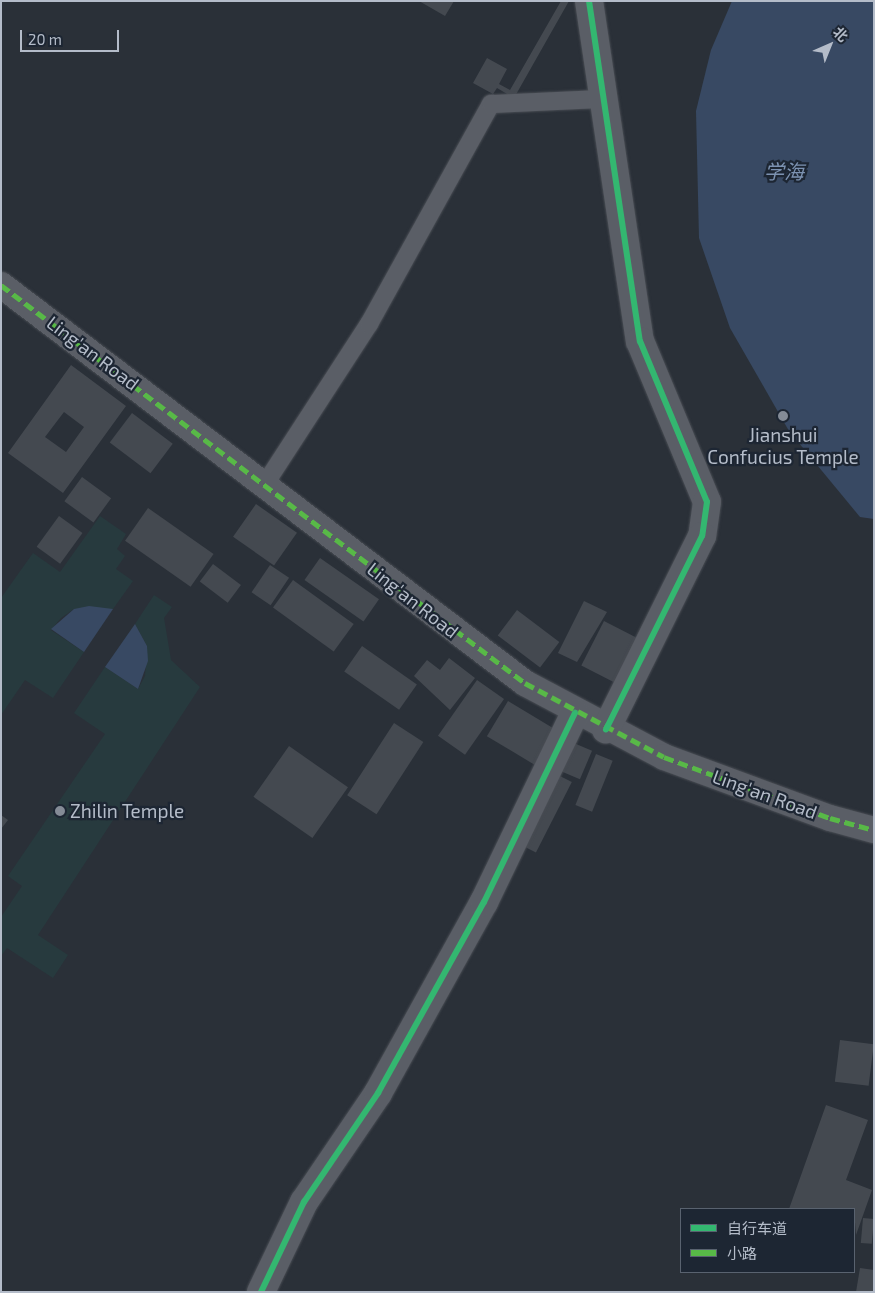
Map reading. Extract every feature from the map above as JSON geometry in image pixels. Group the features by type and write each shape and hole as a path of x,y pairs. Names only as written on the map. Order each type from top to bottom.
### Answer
{"street":[{"path":"589,1 602,98 640,341 707,502 702,536 606,729"},
{"name":"Ling'an Road","path":"1,285 265,484 480,653 574,713 664,757 830,818 874,830"},
{"path":"261,1292 304,1202 378,1093 484,902 574,713"}],"lane":[{"path":"265,484 369,324 492,104 602,98"}],"green space":[{"path":"100,516 126,534 117,549 125,556 116,569 133,581 113,609 74,609 61,618 51,630 84,652 53,698 25,680 1,715 1,598 33,553 60,572"},
{"path":"154,595 172,607 164,618 171,660 200,687 38,935 68,955 53,978 7,948 1,956 1,917 22,886 8,876 105,734 74,713 105,667 138,689 145,676 147,646 135,624"}],"water":[{"name":"学海","path":"732,1 874,1 874,519 860,517 789,431 730,328 699,238 696,111 711,50"},
{"path":"89,606 113,609 84,652 51,629 74,609"},
{"path":"135,624 147,646 148,661 138,689 105,667"}],"building":[{"path":"419,1 454,1 445,16"},
{"path":"561,1 569,1 514,98 497,88 493,94 473,83 487,58 507,69 499,84 510,90"},
{"path":"71,365 126,406 63,493 8,453","holes":["64,412 84,427 66,452 45,437"]},
{"path":"132,413 173,444 150,473 110,443"},
{"path":"82,477 111,498 93,522 64,501"},
{"path":"256,504 297,533 274,565 233,537"},
{"path":"148,508 214,554 191,587 125,541"},
{"path":"59,516 82,533 60,564 37,547"},
{"path":"320,558 379,599 363,621 305,580"},
{"path":"213,564 241,585 228,603 200,582"},
{"path":"270,565 289,578 271,605 252,592"},
{"path":"293,580 354,624 334,652 273,608"},
{"path":"584,601 607,612 577,662 558,653"},
{"path":"517,610 559,642 540,667 498,636"},
{"path":"604,621 640,639 617,684 581,666"},
{"path":"362,646 417,684 399,710 344,671"},
{"path":"449,658 475,678 450,710 414,676 427,660 440,670"},
{"path":"477,680 504,699 465,755 438,736"},
{"path":"508,701 562,733 541,769 487,736"},
{"path":"394,723 423,742 377,814 347,795"},
{"path":"569,741 592,751 580,779 557,770"},
{"path":"289,746 348,787 312,838 253,797"},
{"path":"596,754 613,761 592,812 575,805"},
{"path":"554,773 572,782 536,852 518,843"},
{"path":"1,815 8,820 1,829"},
{"path":"840,1040 874,1044 869,1086 835,1082"},
{"path":"826,1105 868,1120 846,1180 872,1190 856,1235 855,1208 789,1208"},
{"path":"863,1218 874,1219 872,1244 861,1243"},
{"path":"860,1268 874,1270 874,1292 856,1292"}],"marked path":[{"path":"1,285 525,683 664,757 830,818 874,830"}],"cycle path":[{"path":"589,1 640,341 707,502 702,536 606,729"},
{"path":"261,1292 304,1202 378,1093 484,902 575,713"}],"place":[{"name":"Jianshui Confucius Temple","path":"783,416"},
{"name":"Zhilin Temple","path":"60,811"}]}
